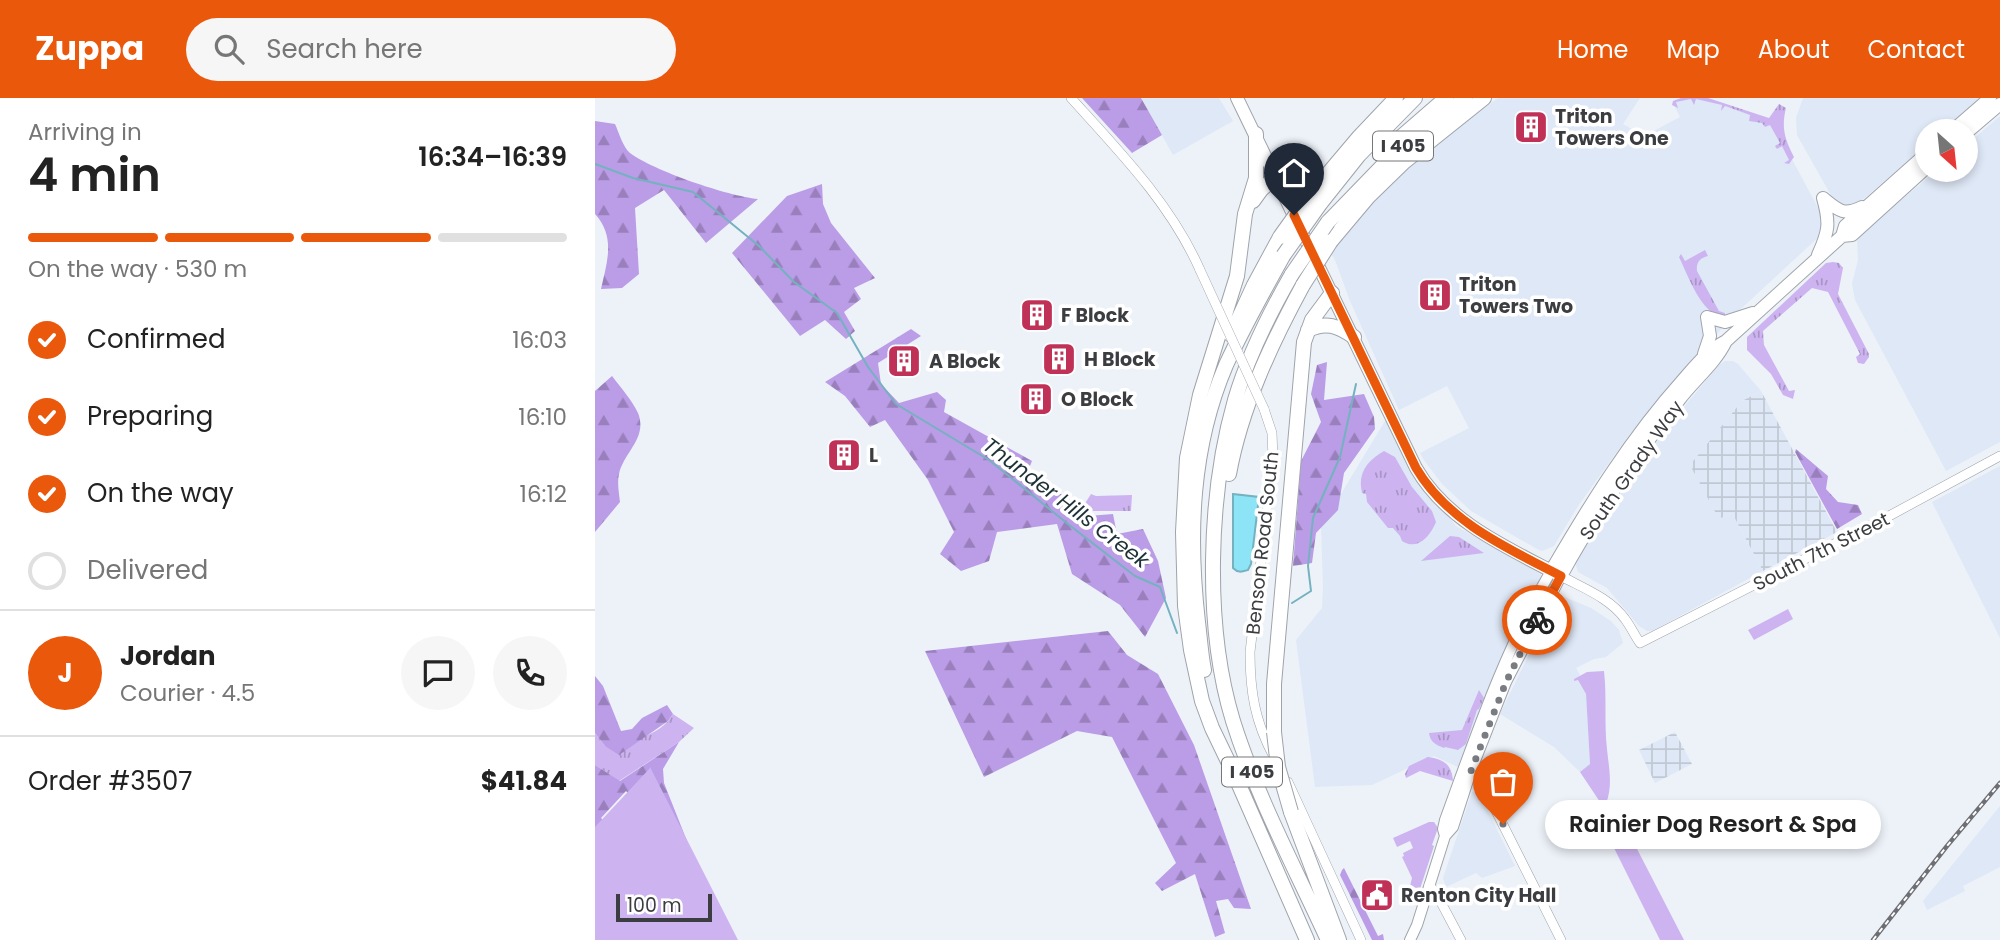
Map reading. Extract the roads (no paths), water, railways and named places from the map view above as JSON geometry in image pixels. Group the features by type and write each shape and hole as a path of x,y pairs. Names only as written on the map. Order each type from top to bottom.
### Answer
{"highway":[{"path":"1319,198 1359,137 1396,98"},
{"name":"I 405","path":"1307,940 1236,778 1218,730 1210,697 1203,666 1196,600 1193,518 1196,476 1216,393 1242,331 1283,256 1319,198 1415,98"},
{"path":"1216,393 1220,367 1237,320 1280,237 1319,198 1433,98"},
{"path":"1297,280 1342,199 1370,167 1446,98"},
{"name":"I 405","path":"1328,222 1390,158 1465,98"},
{"path":"1297,280 1403,162 1484,98"},
{"path":"1236,778 1202,701 1194,664 1185,606 1183,532 1187,458 1193,425 1237,276 1245,214 1256,178 1256,134"},
{"path":"1244,225 1261,190 1276,176"},
{"name":"I 405","path":"1297,280 1269,315 1235,398 1218,492 1212,593 1221,669 1232,718 1269,814 1328,940"},
{"path":"1332,293 1312,320 1304,342 1274,684 1274,732 1278,767 1290,812 1339,940"},
{"path":"1308,330 1329,324 1353,337"}],"main road":[{"path":"1237,98 1416,468 1432,492 1462,520 1556,574"},
{"path":"1966,119 1990,98"},
{"path":"1978,123 2000,104"},
{"name":"South Grady Way","path":"1410,940 1444,836 1453,827 1468,768 1556,574 1596,504 1627,469 1626,463 1654,415 1712,348 1726,341 1842,236 1845,226 1915,164"},
{"name":"South Grady Way","path":"1842,236 1852,235 1915,178"},
{"path":"1817,258 1829,223 1823,198 1846,213 1872,202"},
{"path":"1702,359 1710,340 1707,317 1722,322 1760,310"},
{"name":"South Grady Way","path":"1556,574 1566,545 1642,439 1720,354 1726,341"},
{"path":"1530,559 1539,560 1566,545"},
{"name":"South Grady Way","path":"1416,940 1417,925"}],"street":[{"name":"Benson Road South","path":"1071,98 1164,207 1186,240 1264,409 1272,433 1273,459 1250,652 1254,707 1265,738 1299,804 1361,940"},
{"name":"South 7th Street","path":"1631,629 1640,643 2000,456"},
{"path":"1556,574 1600,597 1624,618 1631,629 1659,634"},
{"path":"1468,768 1485,789 1561,940"},
{"path":"1429,885 1436,892 1461,940"}],"water":[{"path":"1233,494 1259,497 1251,564 1248,570 1241,572 1233,568"}],"waterway":[{"name":"Thunder Hills Creek","path":"595,164 633,178 693,192 759,246 794,282 837,313 868,367 896,404 989,460 1135,576 1160,587 1177,633"},
{"name":"Thunder Hills Creek","path":"1292,603 1311,591 1308,566 1313,518 1340,457 1356,384"}],"railway":[{"path":"1873,940 2000,783"}],"place":[{"name":"Triton Towers One","path":"1531,127"},
{"name":"Triton Towers Two","path":"1435,295"},
{"name":"F Block","path":"1037,315"},
{"name":"H Block","path":"1059,359"},
{"name":"A Block","path":"904,361"},
{"name":"O Block","path":"1036,399"},
{"name":"L","path":"844,455"},
{"name":"Rainier Dog Resort & Spa","path":"1503,824"},
{"name":"Renton City Hall","path":"1377,895"}]}
